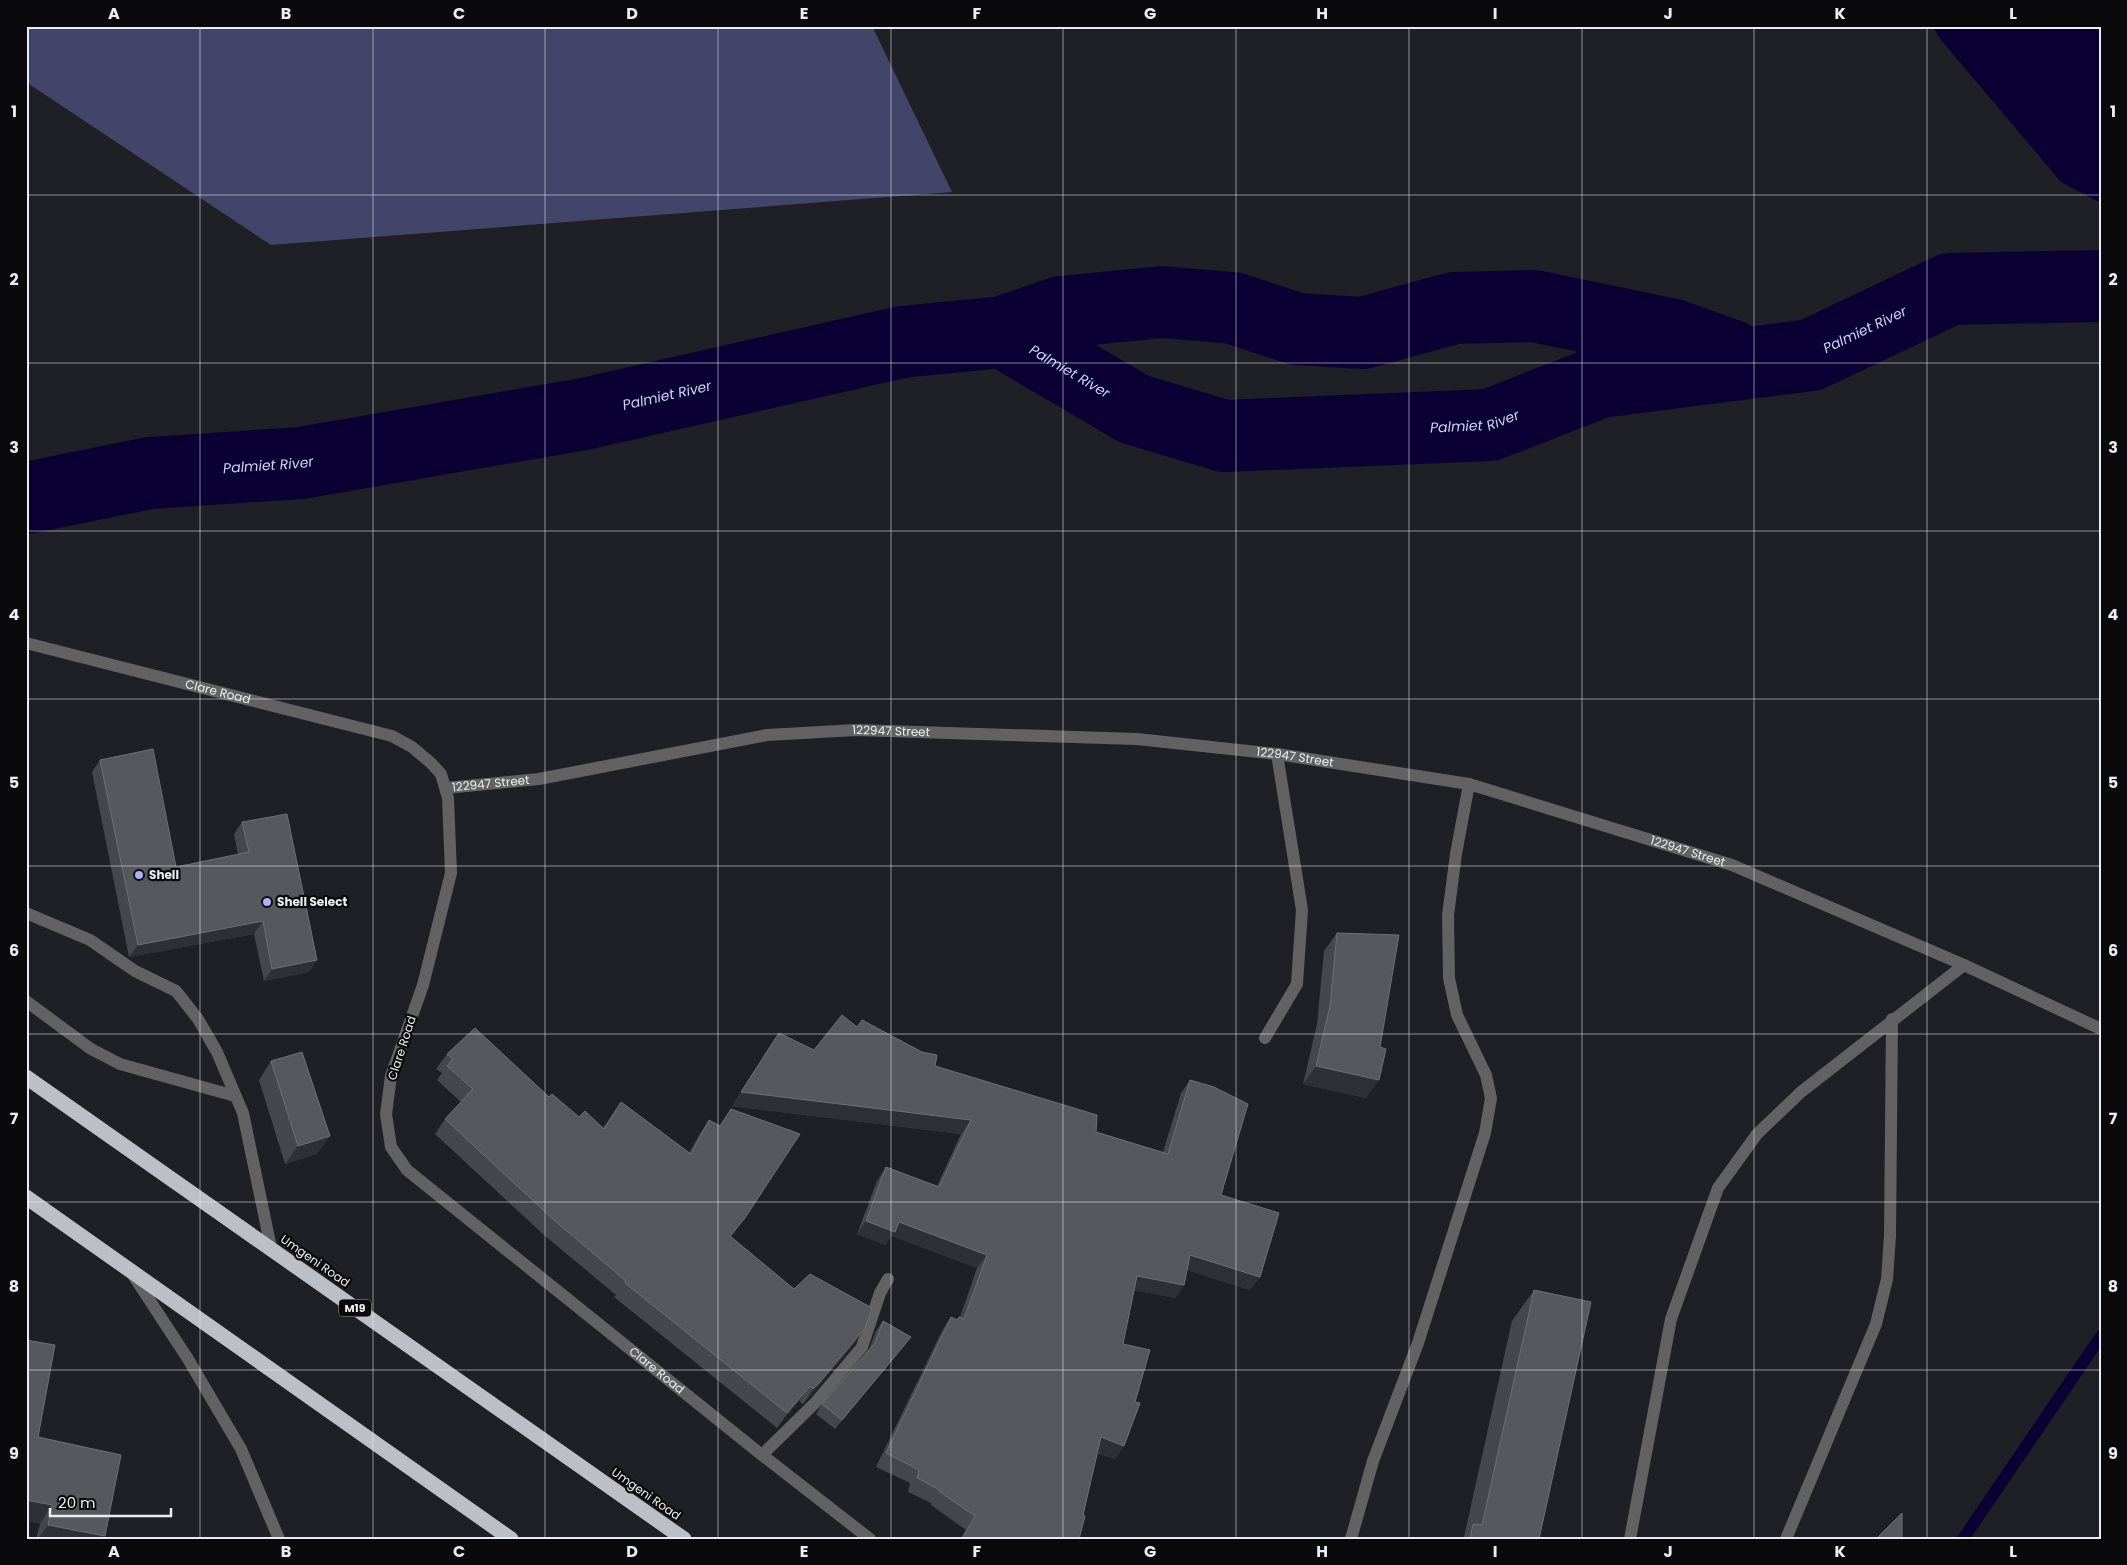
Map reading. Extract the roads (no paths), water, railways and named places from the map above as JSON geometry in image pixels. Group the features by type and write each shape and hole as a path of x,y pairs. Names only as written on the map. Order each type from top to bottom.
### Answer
{"highway":[{"name":"Umgeni Road","path":"26,1076 684,1539"},
{"path":"26,1197 511,1539"}],"street":[{"name":"Clare Road","path":"26,643 392,736 412,747 432,763 441,774 446,788 451,873 423,985 391,1076 386,1114 391,1147 407,1170 762,1455 870,1539"},
{"name":"122947 Street","path":"446,788 539,779 768,735 856,730 1137,739 1277,754 1469,784 1732,865 1964,965 2101,1029"},
{"path":"1265,1038 1297,984 1302,910 1277,754"},
{"path":"1351,1539 1373,1461 1418,1343 1485,1133 1491,1098 1486,1075 1457,1015 1449,978 1448,915 1456,854 1469,784"},
{"path":"26,913 90,940 135,971 176,990 198,1019 217,1052 243,1113 271,1248"},
{"path":"1630,1539 1671,1320 1718,1188 1757,1134 1800,1092 1964,965"},
{"path":"26,1001 91,1050 120,1064 158,1073 235,1096"},
{"path":"1786,1539 1876,1324 1887,1279 1890,1236 1892,1019"},
{"path":"131,1270 188,1359 241,1449 279,1539"},
{"path":"762,1455 815,1402 862,1347 880,1293 888,1279"}],"waterway":[{"name":"Palmiet River","path":"26,498 150,473 301,463 584,414 902,342 1003,332 1134,409 1224,436 1490,425 1600,382 1811,355 1950,289 2101,286"},
{"path":"1003,332 1061,312 1162,302 1233,308 1297,329 1363,333 1454,308 1534,306 1674,335 1732,356"},
{"path":"1963,1539 2101,1336"}],"place":[{"name":"Shell","path":"139,875"},
{"name":"Shell Select","path":"267,902"}]}
